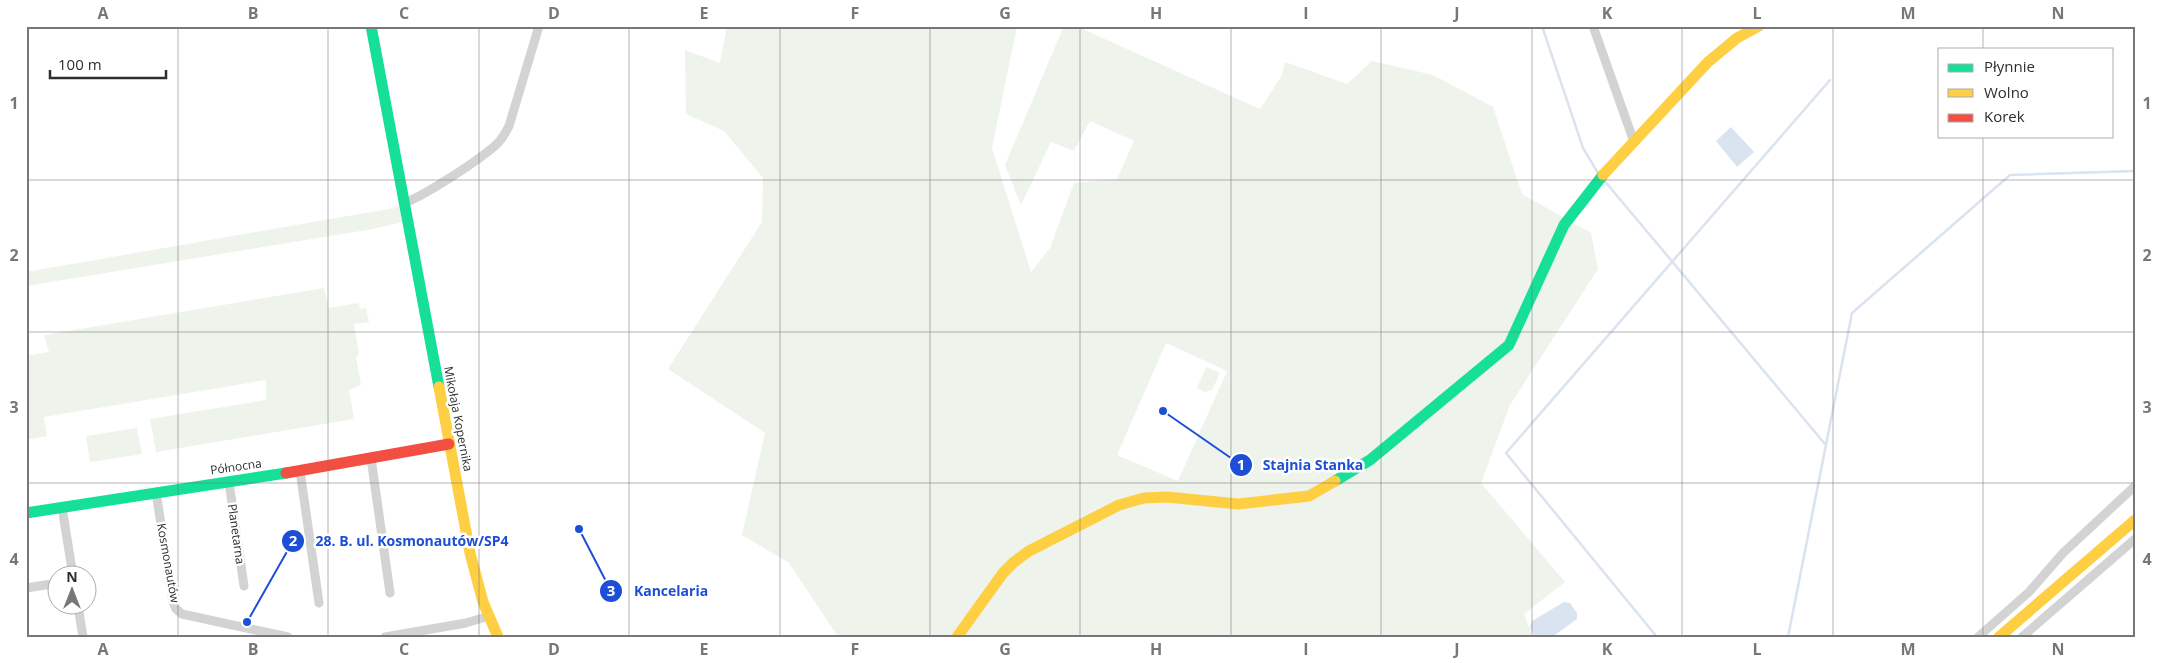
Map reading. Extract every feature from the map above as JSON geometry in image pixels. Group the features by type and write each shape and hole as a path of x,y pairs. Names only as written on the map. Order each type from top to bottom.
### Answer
{"street":[{"name":"Mikołaja Kopernika","path":"371,26 474,572 498,637"},
{"path":"404,203 419,196 487,152 504,136 539,26"},
{"path":"1593,26 1634,142"},
{"path":"957,637 1003,573 1014,562 1029,551 1119,505 1144,498 1167,497 1238,504 1309,496 1370,460 1509,346 1564,225 1597,181 1708,62 1737,38 1759,26"},
{"name":"Północna","path":"26,512 300,471 449,444"},
{"path":"371,458 390,593"},
{"path":"300,471 319,603"},
{"name":"Planetarna","path":"229,482 244,586"},
{"path":"1978,637 2029,592 2063,553 2135,486"},
{"name":"Kosmonautów","path":"156,492 171,592 176,609 182,614 288,637"},
{"path":"62,507 71,566"},
{"path":"1999,637 2135,520"},
{"path":"2022,637 2135,540"},
{"path":"26,588 48,585"},
{"path":"80,616 83,637"},
{"path":"385,637 423,634 489,616"}],"shaded area":[{"path":"727,26 1017,26 992,148 1031,272 1050,248 1074,183 1117,179 1134,141 1090,121 1074,151 1051,142 1021,205 1005,165 1064,26 1076,26 1260,109 1281,77 1285,62 1347,84 1372,61 1433,75 1493,107 1522,194 1591,233 1598,269 1510,405 1481,483 1565,582 1524,614 1533,637 838,637 789,563 742,535 765,433 668,369 762,222 763,178 724,131 686,114 685,50 720,63","holes":["1166,343 1227,371 1178,481 1117,455"]},
{"path":"1731,127 1754,152 1737,167 1716,141"},
{"path":"400,207 402,222 373,229 26,286 26,272"},
{"path":"324,288 329,308 359,303 360,309 366,308 369,322 354,324 359,354 356,357 361,385 349,390 354,419 156,452 150,419 266,400 266,380 44,417 47,436 26,440 26,356 49,352 44,335"},
{"path":"1206,367 1220,373 1212,390 1205,392 1197,388"},
{"path":"137,428 142,454 90,462 86,436"},
{"path":"1564,602 1570,603 1577,613 1577,619 1552,637 1535,637 1530,627 1532,621"}],"waterway":[{"path":"1542,26 1583,148 1598,173"},
{"path":"1657,637 1506,453 1830,80"},
{"path":"1788,637 1852,313 2010,175 2135,171"},
{"path":"1603,179 1825,444"}],"traffic: fast":[{"path":"371,26 439,387"},
{"path":"1335,481 1370,460 1509,345 1564,225 1603,175"},
{"path":"26,513 286,473"}],"traffic: slow":[{"path":"1603,175 1708,62 1737,38 1759,26"},
{"path":"439,387 470,553 483,602 498,637"},
{"path":"957,637 1003,573 1014,562 1029,551 1119,505 1144,498 1167,497 1238,504 1309,496 1335,481"},
{"path":"1999,637 2135,520"}],"traffic: jam":[{"path":"286,473 449,444"}],"place":[{"name":"Stajnia Stanka","path":"1163,411"},
{"name":"Kancelaria","path":"579,529"},
{"name":"28. B. ul. Kosmonautów/SP4","path":"247,622"}]}
